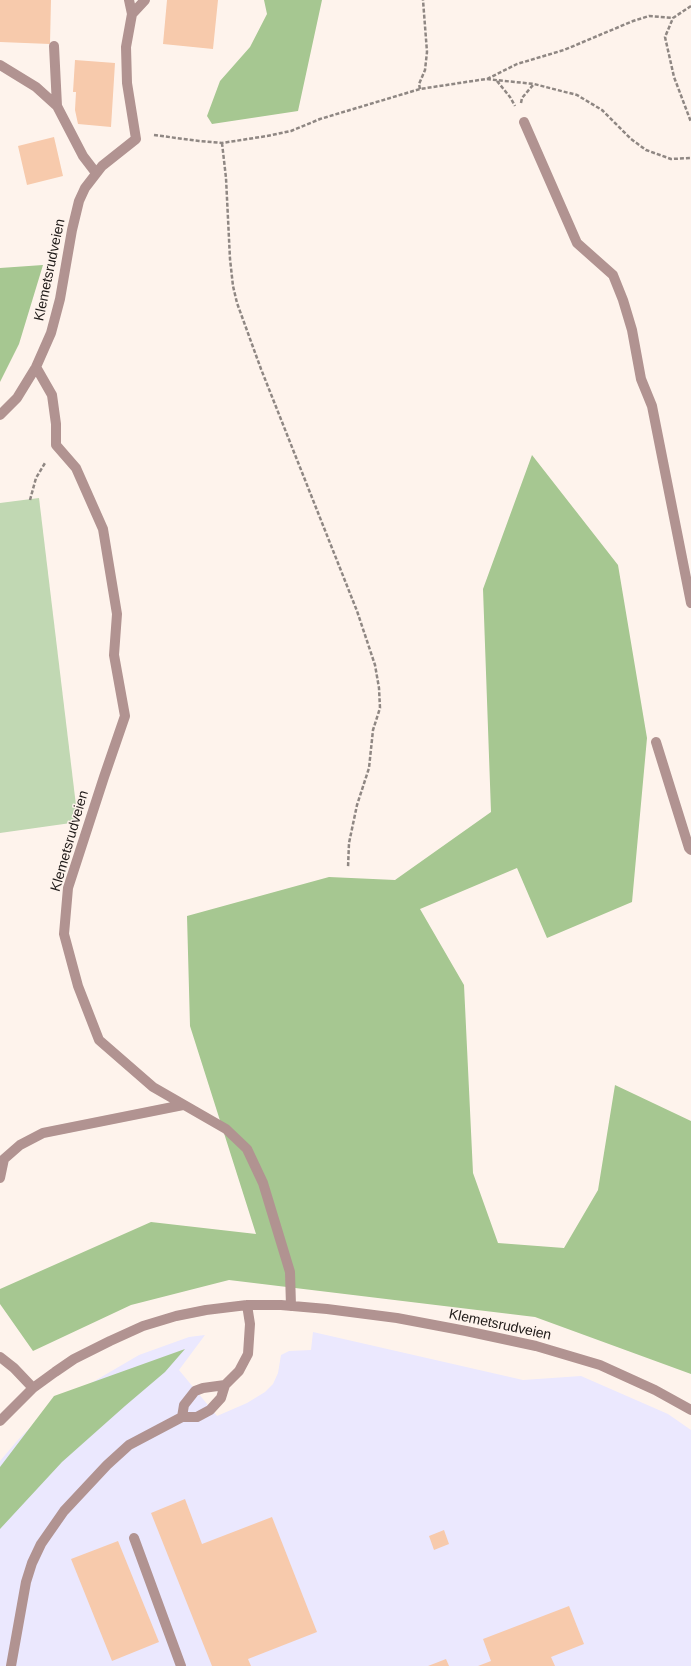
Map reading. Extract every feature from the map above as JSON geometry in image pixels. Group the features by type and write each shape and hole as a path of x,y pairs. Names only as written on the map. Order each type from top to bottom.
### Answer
{"street":[{"path":"129,0 132,14 126,47 127,83 136,139"},
{"path":"132,14 145,0"},
{"path":"54,46 57,106"},
{"path":"0,65 36,87 57,106 83,156 96,173"},
{"path":"524,122 577,243 613,275 623,300 632,330 641,379 652,406 691,603"},
{"name":"Klemetsrudveien","path":"0,415 17,398 36,367 51,333 58,306 79,201 85,188 102,166 136,139"},
{"path":"36,367 52,395 56,424 56,445"},
{"name":"Klemetsrudveien","path":"56,445 76,468 103,529 118,614 114,655 125,716 68,888 64,934 78,986 99,1040 153,1087 226,1129 247,1149 263,1183 290,1272 291,1306"},
{"path":"656,742 689,848 691,850"},
{"path":"0,1178 4,1159 20,1145 43,1134 183,1105"},
{"path":"11,1666 26,1582 32,1562 41,1544 64,1511 107,1465 129,1445 182,1417 197,1417 210,1410 220,1398 225,1385 239,1371 248,1354 250,1324 247,1305"},
{"name":"Klemetsrudveien","path":"0,1420 33,1388 74,1359 93,1349 143,1326 176,1316 206,1310 247,1305 291,1306 397,1318 466,1330 536,1346 600,1365 655,1390 691,1410"},
{"path":"0,1357 14,1368 33,1388"},
{"path":"182,1417 184,1405 195,1391 203,1388 225,1385"},
{"path":"134,1538 181,1666"}],"path":[{"path":"420,89 419,84 425,70 427,52 423,0"},
{"path":"691,6 673,18 665,37 674,77 691,122"},
{"path":"136,139 151,134 199,142 222,143 291,131 320,119 420,89 486,79 517,64 564,50 633,21 649,16 673,18"},
{"path":"486,79 534,84 577,95 596,105 631,139 646,150 671,159 691,158"},
{"path":"496,81 510,96 518,112"},
{"path":"524,122 517,121 518,112 522,98 534,84"},
{"path":"222,143 226,178 230,259 233,286 237,303 261,369 357,611 374,664 379,688 380,708 373,730 369,768 357,805 349,843 348,868"},
{"path":"30,500 36,478 56,445"}],"shaded area":[{"path":"313,1332 523,1380 581,1376 668,1414 691,1430 691,1666 0,1666 0,1461 17,1441 46,1411 139,1355 189,1337 205,1335 179,1370 217,1416 247,1403 265,1392 273,1384 278,1373 281,1355 289,1351 311,1350"}],"green space":[{"path":"264,0 322,0 298,111 212,124 207,116 220,81 250,47 267,14"},
{"path":"43,265 19,344 0,382 0,268"},
{"path":"532,455 618,565 647,738 632,902 547,938 517,868 420,909 464,985 473,1173 498,1243 564,1248 598,1190 615,1085 691,1121 691,1374 535,1317 229,1280 131,1305 33,1351 0,1304 0,1289 151,1222 256,1234 190,1026 187,916 329,877 395,880 491,812 483,589"},
{"path":"39,498 78,822 0,833 0,503"},
{"path":"185,1349 165,1372 62,1462 0,1529 0,1467 54,1396"}],"building":[{"path":"0,0 51,0 50,44 0,42"},
{"path":"167,0 218,0 213,49 163,44"},
{"path":"75,60 115,63 111,127 78,124 75,110 76,92 73,92"},
{"path":"54,137 63,176 27,185 18,146"},
{"path":"185,1499 202,1544 272,1517 317,1632 248,1659 251,1666 212,1666 151,1513"},
{"path":"444,1530 449,1544 434,1550 429,1536"},
{"path":"118,1541 159,1642 112,1661 71,1559"},
{"path":"569,1606 584,1644 551,1657 555,1666 478,1666 491,1661 483,1639"},
{"path":"446,1659 449,1666 428,1666"}]}
